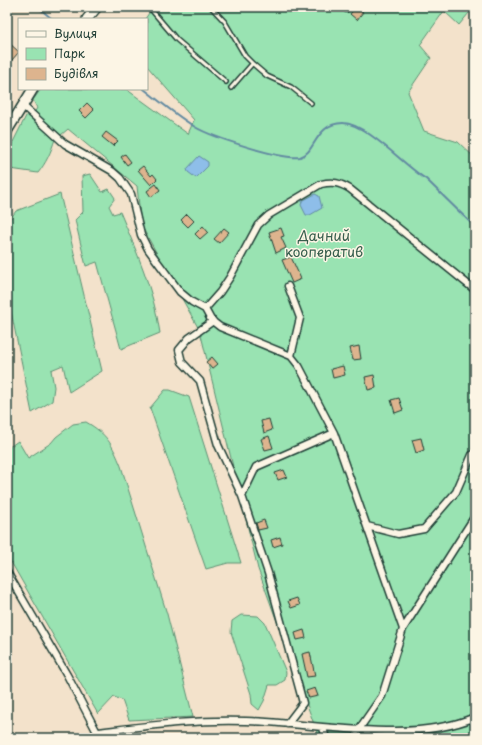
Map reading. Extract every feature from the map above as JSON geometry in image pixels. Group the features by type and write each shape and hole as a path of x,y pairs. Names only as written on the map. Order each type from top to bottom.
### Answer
{"main road":[{"path":"88,18 97,7"},
{"path":"7,131 32,90"}],"street":[{"path":"22,105 65,144 112,171 120,178 131,194 141,235 148,249 180,292 192,302 205,309 213,322 230,332 291,356 299,366 334,433 403,629"},
{"path":"205,309 220,292 258,226 272,213 321,184 330,182 342,184 350,189 475,290"},
{"path":"288,286 300,318 291,356"},
{"path":"213,322 189,338 179,350 182,362 200,381 218,445 242,496 268,573 303,703 287,724"},
{"path":"242,496 256,467 334,433"},
{"path":"367,526 398,534 424,529 456,492 472,455 475,452"},
{"path":"357,732 382,696 403,629 475,516"},
{"path":"7,572 99,735 163,724 245,720 374,734 420,735 460,726 475,717"},
{"path":"323,728 326,738"}],"lane":[{"path":"149,7 177,40 226,82"},
{"path":"211,7 225,22 245,56 252,64 267,76 291,87 311,102"},
{"path":"231,88 252,64"}],"green space":[{"name":"Дачний кооператив","path":"153,7 474,7 459,25 444,11 420,45 431,58 408,92 424,131 458,142 475,158 475,738 319,738 258,569 200,331 141,225 137,186 68,129 61,135 34,113 37,108 33,100 40,90 127,90 188,134 194,120 148,67 148,18 146,18"},
{"path":"27,114 55,139 46,161 38,173 10,169 7,172 7,154"},
{"path":"90,174 102,192 109,189 115,198 109,206 113,214 120,212 132,241 149,286 160,333 121,349 97,262 86,266 75,220 83,212 82,176"},
{"path":"60,194 102,371 69,392 63,365 51,370 54,387 52,401 32,413 7,292 7,223 16,211"},
{"path":"165,390 170,390 189,397 241,563 228,563 206,569 150,408"},
{"path":"86,422 104,435 108,440 121,466 167,614 193,717 129,720 122,700 114,697 98,714 7,555 8,448 18,441 28,458 51,443 56,437 73,424"},
{"path":"241,615 258,616 265,623 286,672 285,680 277,685 269,685 264,701 259,710 252,704 251,694 231,632 232,621"}],"water":[{"path":"199,156 208,162 208,166 196,178 188,172 187,169"},
{"path":"315,194 319,196 322,208 310,215 306,215 301,205 302,201"}],"building":[{"path":"356,7 363,12 357,20 350,14"},
{"path":"7,41 18,51 18,53 11,61 7,58"},
{"path":"87,103 94,110 86,118 79,111"},
{"path":"106,132 118,141 113,146 102,137"},
{"path":"125,154 131,162 127,165 121,157"},
{"path":"143,166 151,176 153,174 157,179 151,185 138,170"},
{"path":"156,184 160,190 151,197 147,191"},
{"path":"187,214 194,221 188,227 181,220"},
{"path":"203,226 208,232 200,239 195,234"},
{"path":"224,228 229,232 219,243 214,239"},
{"path":"281,228 284,236 281,237 286,248 276,253 269,232"},
{"path":"291,257 301,279 292,283 282,260"},
{"path":"359,346 361,359 353,360 350,348"},
{"path":"212,357 218,364 212,369 206,362"},
{"path":"343,366 345,375 333,378 331,369"},
{"path":"374,375 376,388 368,390 365,377"},
{"path":"399,398 403,410 395,413 391,400"},
{"path":"269,419 272,430 264,433 261,421"},
{"path":"269,436 273,448 265,450 261,439"},
{"path":"421,438 424,450 416,453 412,440"},
{"path":"284,470 287,477 278,480 275,473"},
{"path":"264,520 267,528 258,530 256,523"},
{"path":"280,537 282,544 273,547 271,540"},
{"path":"297,598 300,605 291,608 288,601"},
{"path":"304,630 306,638 297,640 295,633"},
{"path":"310,652 315,676 307,677 302,654"},
{"path":"315,688 318,696 309,698 306,691"}],"waterway":[{"path":"38,7 51,18"},
{"path":"145,90 195,127 231,142 278,155 291,157 300,157 305,155 321,133 327,128 334,124 343,123 352,125 363,130 386,146 426,179 475,227"}]}
